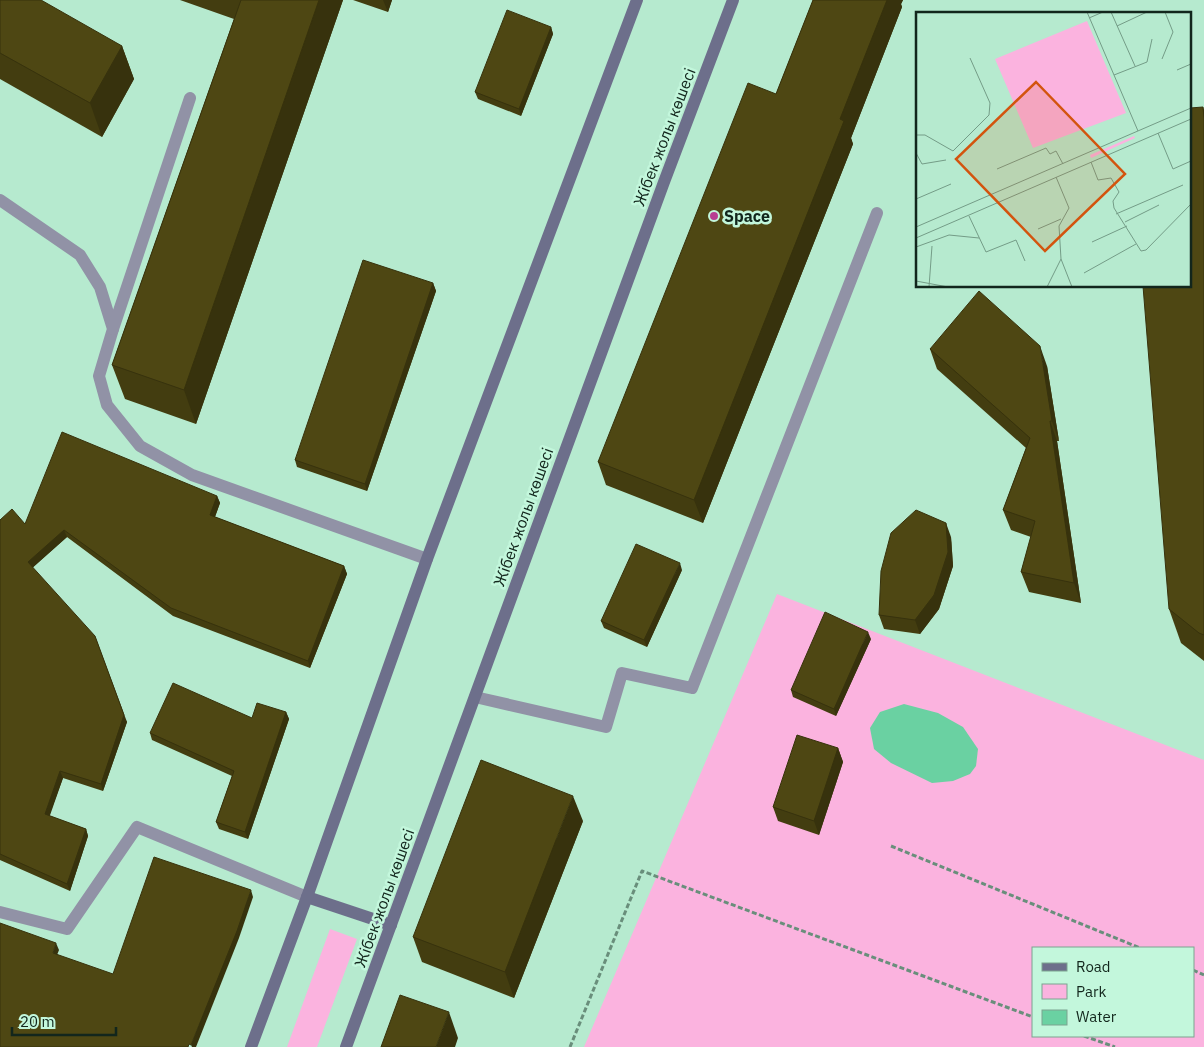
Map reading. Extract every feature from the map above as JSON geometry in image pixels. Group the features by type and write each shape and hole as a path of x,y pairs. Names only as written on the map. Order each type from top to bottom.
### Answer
{"main road":[{"path":"251,1047 307,897 427,559 637,0"},
{"name":"Жібек жолы көшесі","path":"346,1047 664,182 733,0"},
{"path":"307,897 391,925"}],"lane":[{"path":"190,98 99,376 107,405 140,446 192,475 427,559"},
{"path":"0,200 80,255 100,287 114,329"},
{"path":"474,697 606,727 622,673 692,688 877,212"},
{"path":"0,912 67,929 137,827 307,897"}],"path":[{"path":"891,846 1138,947"},
{"path":"570,1047 642,871 1032,1016"},
{"path":"1087,1037 1115,1047"}],"green space":[{"path":"777,594 1204,760 1204,1047 584,1047"},
{"path":"330,929 357,939 317,1047 287,1047"}],"water":[{"path":"904,704 938,713 963,727 978,749 976,766 970,774 953,781 932,783 891,763 874,749 870,728 880,712"}],"building":[{"path":"0,0 41,0 122,46 90,103 0,53"},
{"path":"241,0 319,0 184,390 112,365"},
{"path":"813,0 887,0 840,119 844,121 694,500 598,462 748,83 776,94"},
{"path":"507,10 551,27 519,109 475,92"},
{"path":"1203,107 1204,118 1204,635 1169,609 1143,288 1192,288 1192,108"},
{"path":"363,260 433,283 365,484 295,460"},
{"path":"979,291 1040,346 1074,583 1021,572 1035,521 1003,510 1030,438 930,349"},
{"path":"62,432 217,496 210,515 344,566 308,661 171,608 64,530 28,562 95,636 124,715 101,784 60,771 45,814 86,829 67,884 0,854 0,520 12,509 25,524"},
{"path":"916,510 946,523 948,552 934,595 915,620 879,615 881,571 891,533"},
{"path":"636,544 680,563 644,640 601,621"},
{"path":"825,612 868,632 834,709 791,690"},
{"path":"173,683 252,718 257,703 286,712 245,832 216,822 234,771 150,733"},
{"path":"797,735 838,748 814,821 773,807"},
{"path":"481,760 573,796 505,972 413,937"},
{"path":"154,857 251,890 237,931 191,1045 189,1044 188,1047 0,1047 0,923 56,943 53,953 113,974"},
{"path":"400,995 449,1012 436,1047 381,1047"}],"place":[{"name":"Space","path":"714,216"}]}
